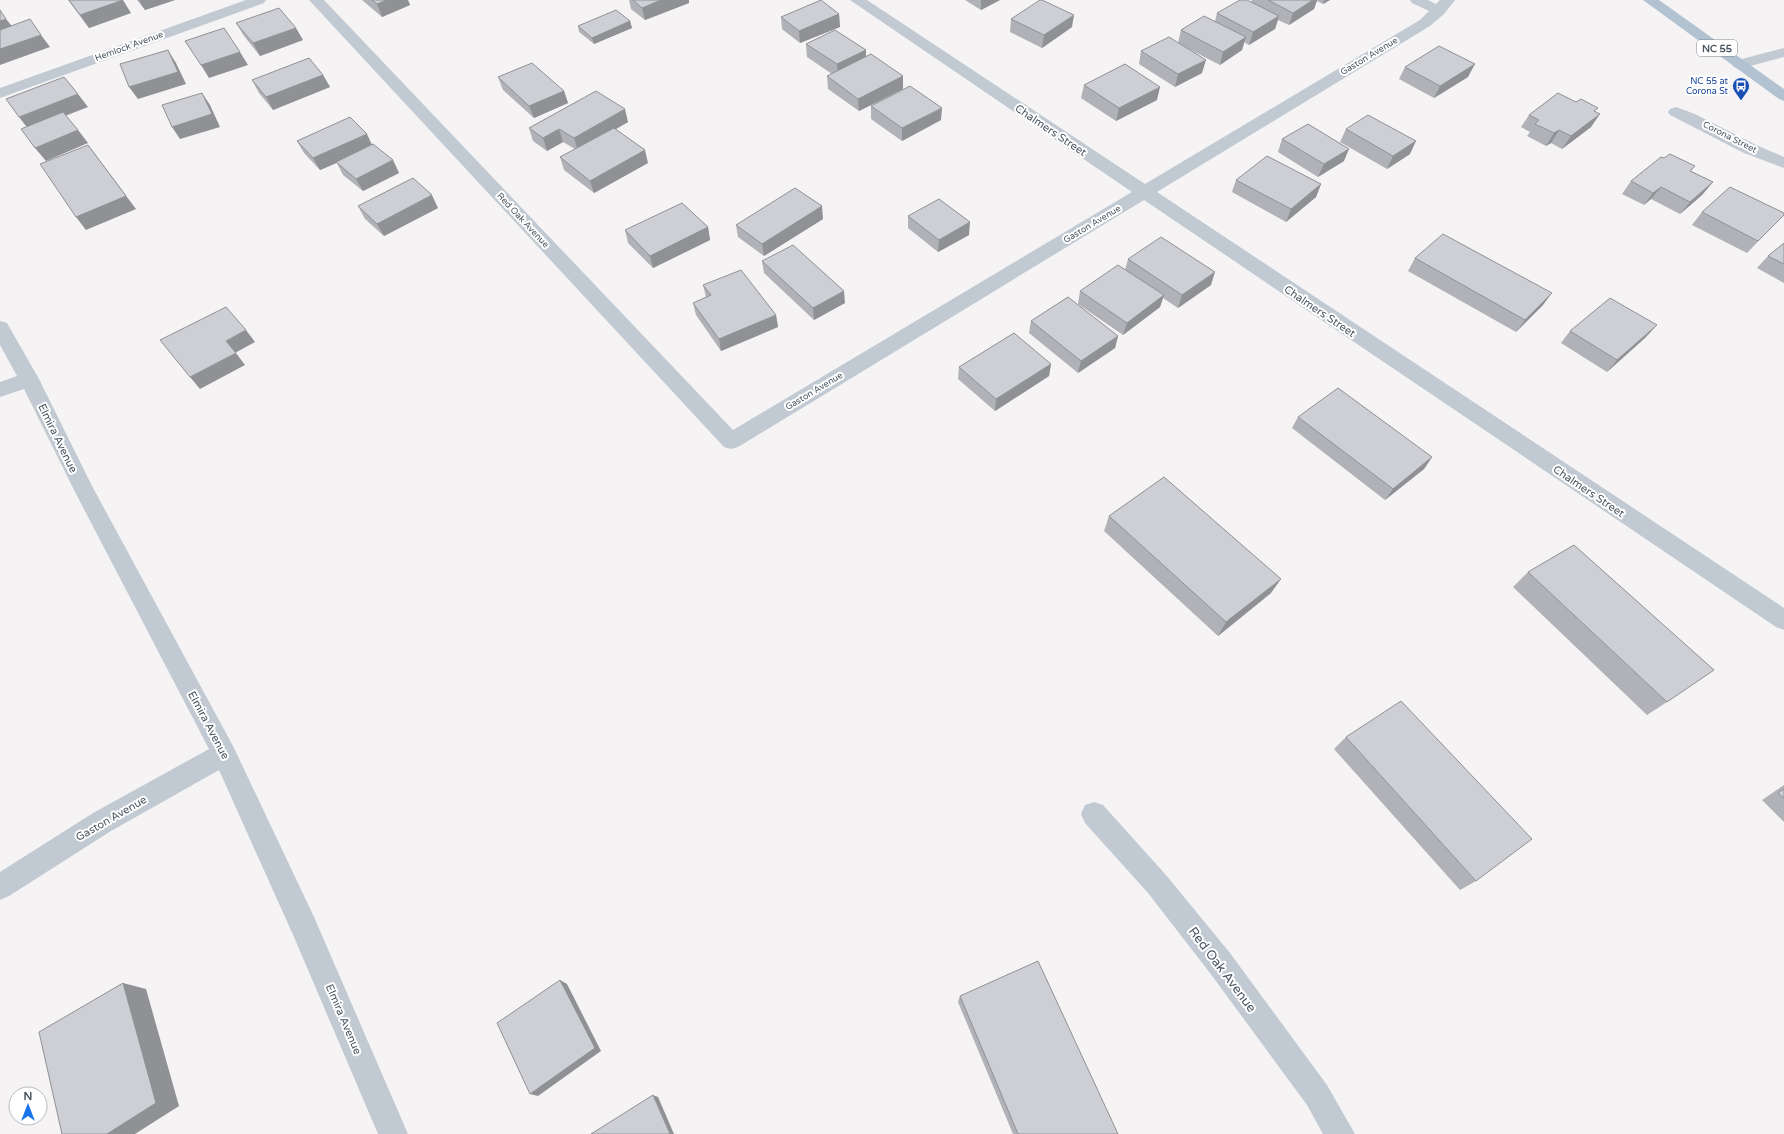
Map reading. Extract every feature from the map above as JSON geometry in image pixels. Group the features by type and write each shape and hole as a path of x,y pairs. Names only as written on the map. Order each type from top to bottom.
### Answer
{"main road":[{"name":"NC 55","path":"1650,0 1784,96"}],"street":[{"name":"Hemlock Avenue","path":"0,93 259,0"},
{"name":"Red Oak Avenue","path":"316,0 731,441"},
{"name":"Chalmers Street","path":"857,0 1784,620"},
{"path":"1417,0 1443,5"},
{"name":"Gaston Avenue","path":"731,441 1425,23 1443,5"},
{"path":"1739,64 1784,52"},
{"name":"Corona Street","path":"1676,112 1784,163"},
{"name":"Elmira Avenue","path":"0,328 29,379 87,496 224,754 304,927 393,1134"},
{"path":"0,390 29,379"},
{"name":"Gaston Avenue","path":"0,887 102,822 224,754"},
{"name":"Red Oak Avenue","path":"1094,814 1157,884 1220,963 1317,1095 1340,1134"}],"building":[{"path":"69,0 123,0 80,15"},
{"path":"372,0 387,0 377,4"},
{"path":"633,0 661,0 642,8"},
{"path":"821,0 839,14 799,31 781,17"},
{"path":"1040,0 1074,15 1044,35 1011,19"},
{"path":"1240,0 1247,0 1279,16 1253,32 1217,13"},
{"path":"1268,0 1313,0 1293,13"},
{"path":"279,8 296,28 253,43 236,23"},
{"path":"0,10 6,19 0,21"},
{"path":"616,10 630,21 592,38 578,26"},
{"path":"1204,16 1246,37 1223,52 1181,30"},
{"path":"30,19 41,35 0,49 0,30"},
{"path":"224,28 240,52 201,65 185,41"},
{"path":"835,30 866,50 837,64 806,44"},
{"path":"1169,37 1206,60 1178,74 1141,51"},
{"path":"1439,46 1475,64 1440,86 1405,67"},
{"path":"168,50 178,72 129,87 120,64"},
{"path":"871,54 903,76 858,99 827,76"},
{"path":"309,58 323,75 266,97 252,80"},
{"path":"532,63 564,91 529,106 498,77"},
{"path":"1125,64 1160,87 1119,108 1084,85"},
{"path":"64,77 78,94 19,117 6,99"},
{"path":"910,86 942,108 902,128 871,106"},
{"path":"596,91 625,109 574,138 559,129 543,138 529,128"},
{"path":"202,93 212,114 172,127 162,105"},
{"path":"1558,93 1576,102 1581,99 1598,108 1594,111 1600,114 1571,136 1559,130 1554,133 1535,124 1539,120 1529,115"},
{"path":"63,112 78,130 35,148 21,129"},
{"path":"1368,115 1416,141 1393,156 1346,129"},
{"path":"350,117 367,134 313,158 297,141"},
{"path":"1308,124 1349,149 1324,164 1282,139"},
{"path":"614,128 645,150 590,181 560,157"},
{"path":"373,144 393,160 356,179 336,162"},
{"path":"88,145 126,196 76,217 40,164"},
{"path":"1670,154 1695,166 1690,171 1713,182 1690,202 1661,187 1653,193 1631,181 1661,157 1664,158"},
{"path":"1267,156 1321,184 1291,209 1236,180"},
{"path":"413,178 432,195 377,224 358,206"},
{"path":"1730,187 1784,213 1784,215 1758,241 1702,212"},
{"path":"795,188 822,206 762,244 736,225"},
{"path":"939,199 970,222 939,240 908,216"},
{"path":"682,203 708,227 650,256 625,230"},
{"path":"1443,234 1552,293 1525,320 1415,258"},
{"path":"1161,237 1215,272 1182,295 1128,259"},
{"path":"1784,243 1784,264 1768,256"},
{"path":"793,245 844,291 813,308 762,261"},
{"path":"1118,265 1164,295 1127,323 1080,291"},
{"path":"741,270 776,315 719,339 693,303 711,295 703,285"},
{"path":"1068,297 1118,336 1081,361 1031,321"},
{"path":"1610,298 1657,325 1617,360 1570,331"},
{"path":"226,307 246,330 226,341 236,353 190,377 160,340"},
{"path":"1014,333 1051,364 996,399 959,367"},
{"path":"1338,388 1432,457 1393,489 1298,417"},
{"path":"1164,477 1281,579 1226,622 1109,516"},
{"path":"1574,545 1714,670 1667,702 1528,572"},
{"path":"1401,701 1532,839 1476,881 1346,737"},
{"path":"1784,789 1784,798 1778,793"},
{"path":"1038,961 1118,1134 1018,1134 960,996"},
{"path":"560,980 595,1048 530,1094 497,1023"},
{"path":"123,983 156,1103 107,1134 62,1134 39,1032"},
{"path":"653,1095 670,1134 591,1134"}],"place":[{"name":"NC 55 at Corona St","path":"1741,101"}]}
